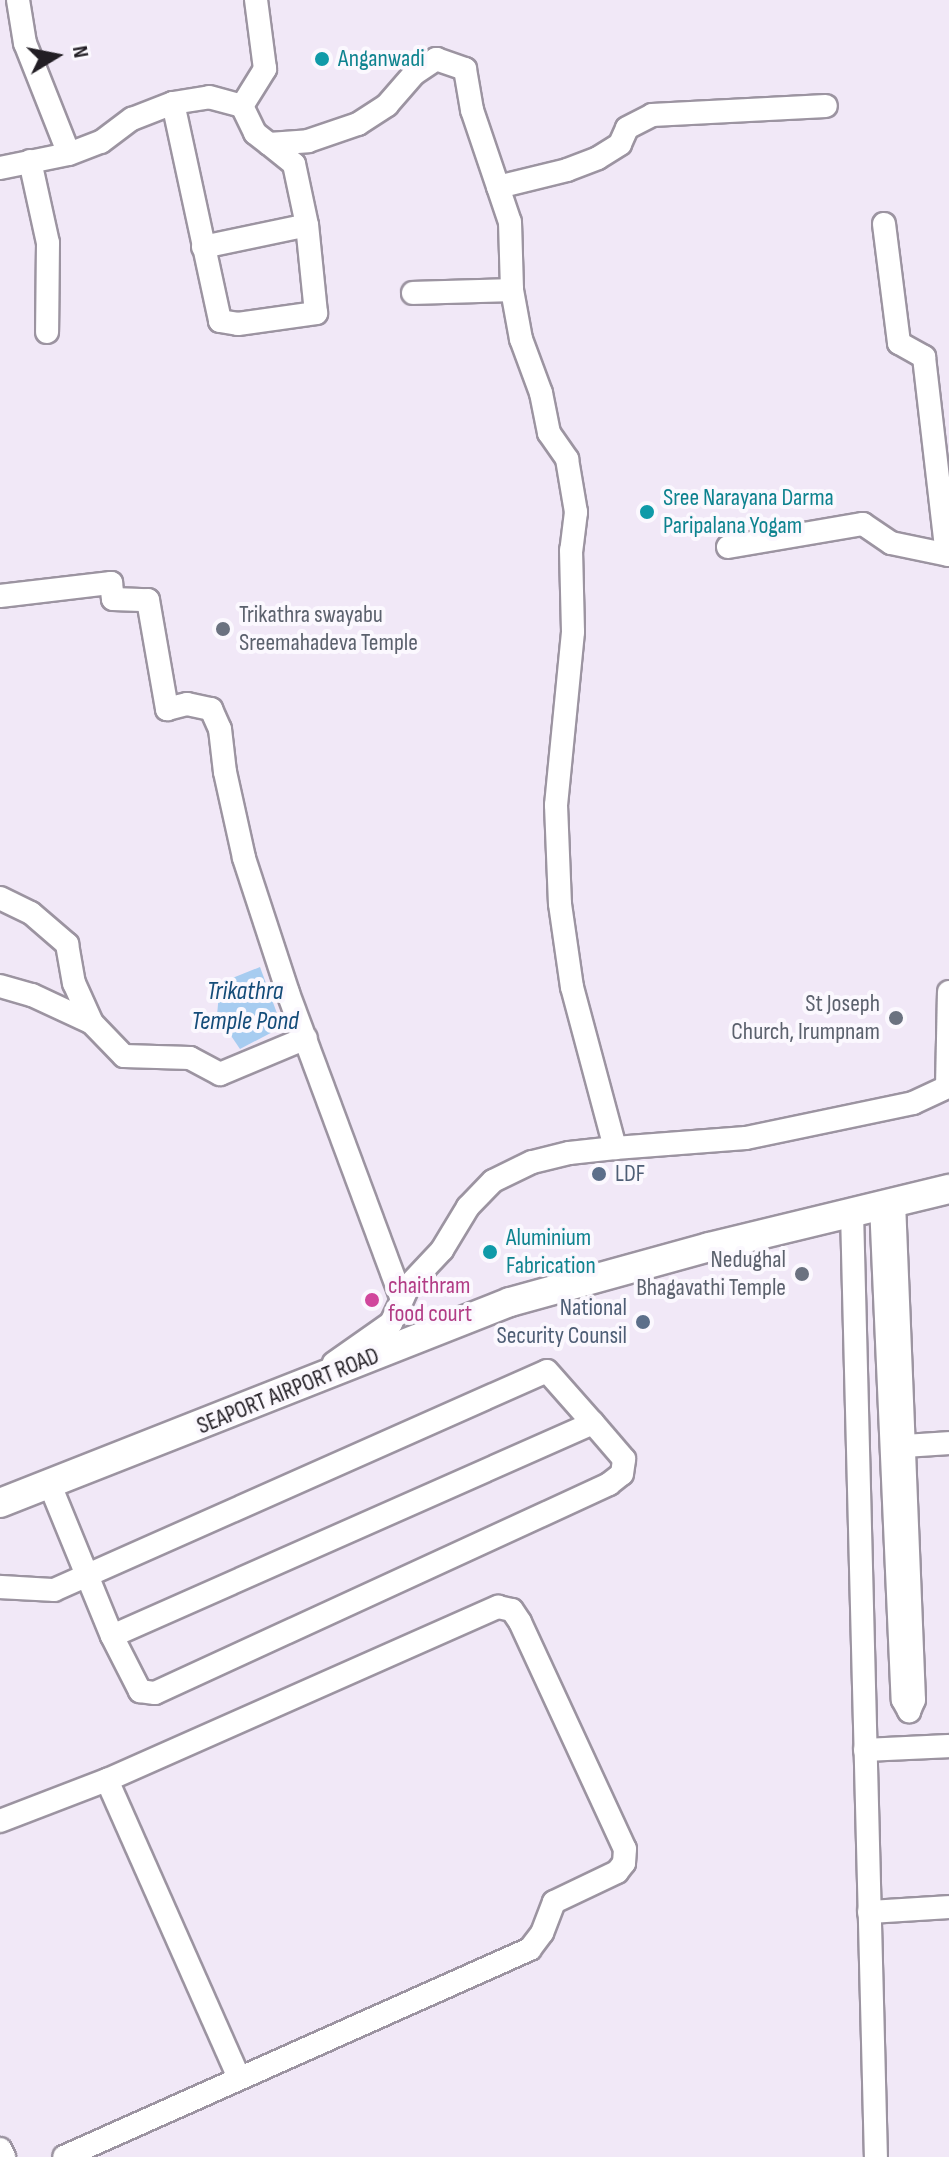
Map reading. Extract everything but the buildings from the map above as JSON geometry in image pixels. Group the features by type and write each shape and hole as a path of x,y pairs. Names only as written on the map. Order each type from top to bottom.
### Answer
{"main road":[{"name":"SEAPORT AIRPORT ROAD","path":"0,1503 510,1302 666,1258 949,1189"}],"street":[{"path":"18,0 25,43 69,154"},
{"path":"242,106 265,69 256,0"},
{"path":"269,144 308,141 358,124 387,105 414,74 436,59 465,69 472,110 510,222 512,290 521,339 541,393 549,433 567,459 576,512 571,550 573,632 556,805 560,904 572,987 615,1148"},
{"path":"0,168 69,154 101,142 132,119 173,103 209,97 242,106 255,133 294,164 307,225 316,313 238,324 220,321 173,103"},
{"path":"498,187 567,170 598,158 620,144 627,128 652,115 826,106"},
{"path":"30,161 48,243 47,332"},
{"path":"728,547 863,524 891,543 948,555 924,357 899,343 884,224"},
{"path":"203,247 307,225"},
{"path":"413,293 512,290"},
{"path":"0,596 111,583 113,599 148,600 167,709 187,704 211,709 220,729 225,772 244,858 402,1299"},
{"path":"0,898 31,913 67,944 74,983 92,1023 124,1056 190,1058 220,1074 306,1038"},
{"path":"48,1002 74,983"},
{"path":"0,986 48,1002 92,1023"},
{"path":"303,1385 391,1323 409,1285 442,1250 468,1207 493,1181 532,1162 569,1153 746,1138 913,1103 948,1088 949,992"},
{"path":"887,1203 897,1423 903,1700 909,1711 912,1747"},
{"path":"852,1212 876,2157"},
{"path":"0,1587 54,1590 88,1575 547,1371 624,1459 622,1474 609,1484 155,1693 140,1691 112,1636 88,1575 50,1485"},
{"path":"112,1636 593,1423"},
{"path":"897,1423 904,1446 914,1700 909,1711"},
{"path":"904,1446 949,1443"},
{"path":"0,1821 107,1780 498,1607 512,1610 520,1622 625,1849 624,1863 617,1872 554,1902 542,1933 530,1949 64,2157"},
{"path":"865,1750 949,1746"},
{"path":"107,1780 239,2078"},
{"path":"869,1912 949,1907"},
{"path":"0,2149 4,2157"}],"water":[{"name":"Trikathra Temple Pond","path":"260,967 282,1027 240,1049 217,1015 220,983"}],"place":[{"name":"Anganwadi","path":"322,59"},
{"name":"Sree Narayana Darma Paripalana Yogam","path":"647,512"},
{"name":"Trikathra swayabu Sreemahadeva Temple","path":"223,629"},
{"name":"St Joseph Church, Irumpnam","path":"896,1018"},
{"name":"LDF","path":"599,1174"},
{"name":"Aluminium Fabrication","path":"490,1252"},
{"name":"Nedughal Bhagavathi Temple","path":"802,1274"},
{"name":"chaithram food court","path":"372,1300"},
{"name":"National Security Counsil","path":"643,1322"}]}
